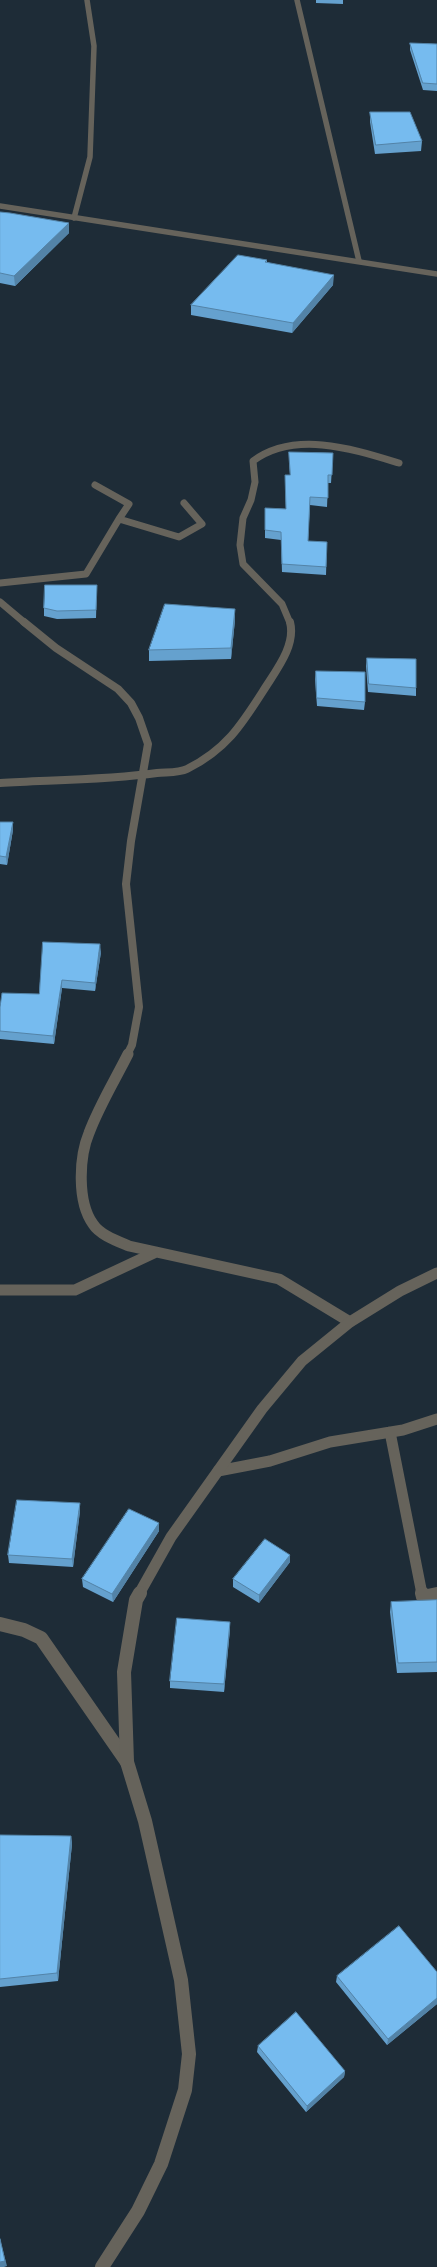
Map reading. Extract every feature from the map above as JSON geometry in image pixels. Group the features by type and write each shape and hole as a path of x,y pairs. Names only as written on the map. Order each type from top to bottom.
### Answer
{"street":[{"path":"74,218 90,157 94,46 88,0"},
{"path":"297,0 359,261"},
{"path":"0,206 437,274"},
{"path":"0,783 144,775 185,770 211,755 240,728 280,664 288,647 292,630 289,617 282,604 243,564 240,545 243,518 252,500 255,482 254,461 265,451 279,447 306,445 348,448 399,462"},
{"path":"0,583 86,574 129,504 95,485"},
{"path":"119,519 179,537 202,524 184,503"},
{"path":"0,602 56,648 118,689 131,703 139,718 148,744 144,775 131,841 126,884 139,1007 132,1045 88,1134 81,1173 83,1202 93,1225 109,1237 129,1246 279,1279 350,1322"},
{"path":"0,1290 75,1290 156,1252"},
{"path":"102,2267 138,2211 161,2164 185,2090 189,2054 181,1980 145,1821 127,1762 124,1672 136,1600 171,1536 262,1409 302,1361 350,1322 400,1291 437,1273"},
{"path":"218,1471 270,1462 330,1442 390,1432 437,1419"},
{"path":"390,1432 423,1597 437,1594"},
{"path":"0,1624 24,1630 41,1638 127,1762"}],"building":[{"path":"410,43 437,44 437,84 423,83"},
{"path":"370,112 410,112 422,141 376,145"},
{"path":"0,212 69,223 14,276 0,273"},
{"path":"238,255 267,260 265,262 334,275 293,323 191,305"},
{"path":"289,452 333,453 332,475 328,475 328,498 310,497 308,541 327,542 326,567 282,564 281,532 265,530 265,508 286,509 285,475 290,475"},
{"path":"45,585 97,585 96,610 57,611 44,608"},
{"path":"165,604 235,609 231,648 149,650"},
{"path":"367,658 416,659 416,688 369,684"},
{"path":"316,671 365,672 365,702 317,698"},
{"path":"0,822 13,822 6,857 0,856"},
{"path":"43,942 100,944 95,983 62,980 53,1036 0,1031 0,1007 2,993 39,994"},
{"path":"17,1500 80,1503 72,1559 8,1555"},
{"path":"129,1509 159,1523 112,1594 82,1579"},
{"path":"265,1539 290,1555 259,1595 233,1579"},
{"path":"437,1600 437,1662 398,1663 391,1602"},
{"path":"177,1618 230,1622 224,1684 170,1681"},
{"path":"0,1835 71,1836 57,1973 0,1979"},
{"path":"399,1926 437,1972 437,1998 388,2039 337,1976"},
{"path":"296,2012 345,2071 307,2106 258,2046"},
{"path":"0,2239 5,2261 0,2262"}]}
